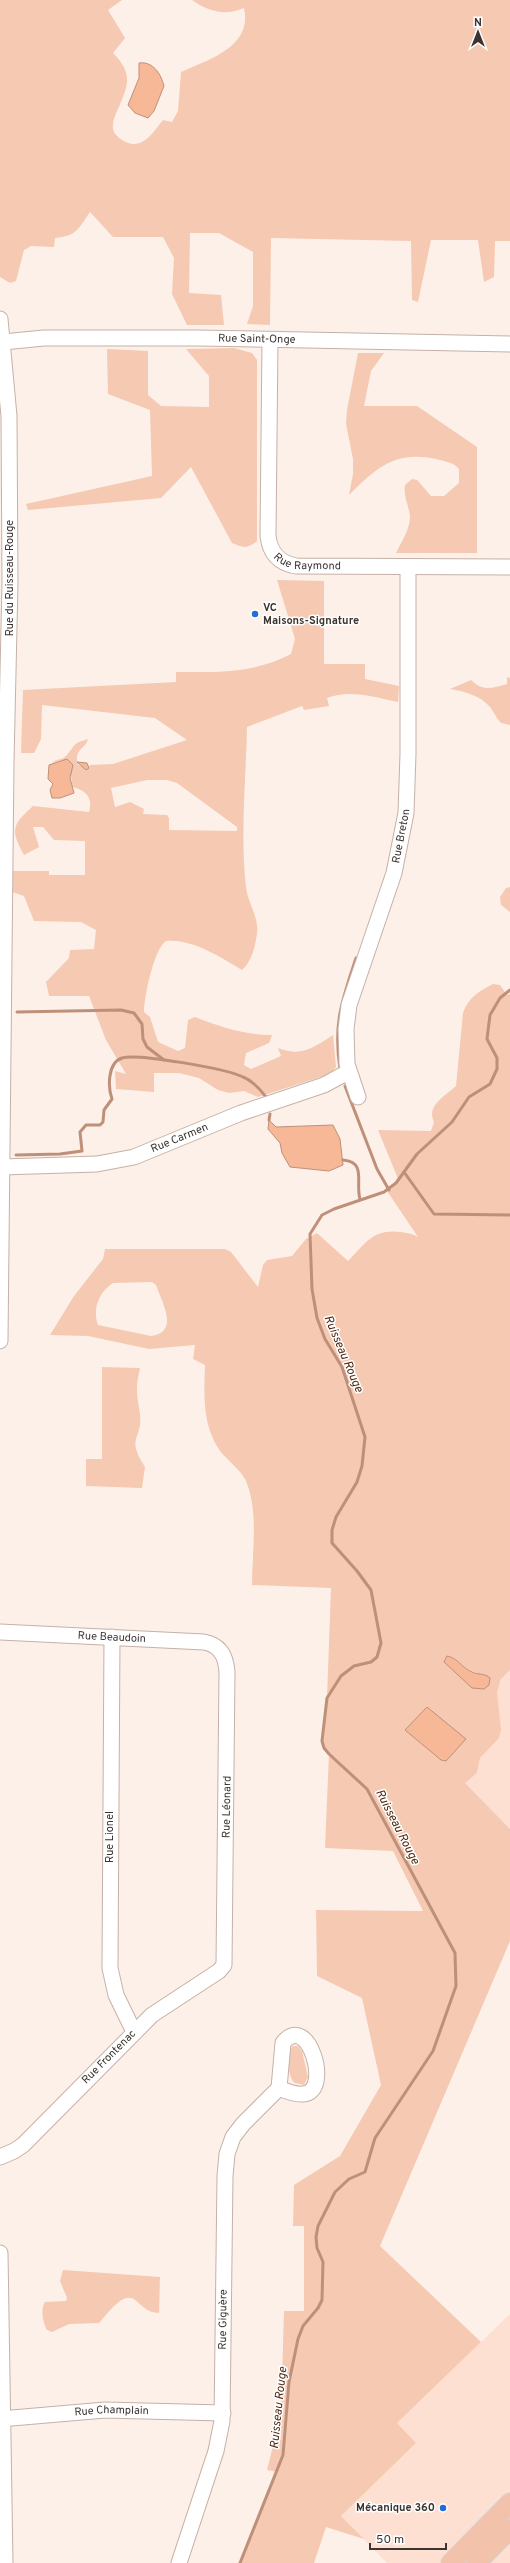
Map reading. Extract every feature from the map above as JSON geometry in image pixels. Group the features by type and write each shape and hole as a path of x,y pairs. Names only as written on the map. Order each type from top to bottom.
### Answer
{"main road":[{"path":"451,2563 510,2503"},
{"path":"476,2563 510,2529"}],"street":[{"name":"Rue du Ruisseau-Rouge","path":"0,319 4,342 3,379 9,416 5,519 0,1341"},
{"name":"Rue Saint-Onge","path":"4,342 57,337 510,344"},
{"name":"Rue Raymond","path":"270,340 268,536 272,550 282,561 296,566 510,568"},
{"name":"Rue Breton","path":"358,1096 348,1072 346,1029 349,1005 392,880 406,813 408,754 408,567"},
{"name":"Rue Carmen","path":"2,1167 97,1164 134,1157 241,1113 324,1085 348,1072"},
{"name":"Rue Beaudoin","path":"0,1632 204,1642 221,1650"},
{"name":"Rue Lionel","path":"112,1637 110,1968 116,1995 134,2032"},
{"name":"Rue Léonard","path":"221,1650 226,1659 228,1672 224,1965"},
{"name":"Rue Frontenac","path":"0,2157 19,2148 134,2032 162,2007 219,1971 224,1965"},
{"name":"Rue Giguère","path":"179,2563 216,2451 223,2413 225,2176 227,2154 240,2128 279,2088"},
{"path":"0,2253 2,2419 6,2563"},
{"name":"Rue Champlain","path":"2,2419 100,2410 223,2413"}],"shaded area":[{"path":"0,0 122,0 108,10 125,38 113,53 124,67 127,80 124,94 114,119 113,129 115,134 122,140 135,144 146,140 163,120 172,122 178,111 181,72 215,57 226,50 242,33 245,21 244,8 230,12 217,12 192,0 510,0 510,241 495,241 494,277 484,282 478,240 431,240 418,302 412,300 411,241 271,238 270,325 247,324 253,306 253,252 219,233 190,233 189,293 221,295 224,325 187,325 172,294 174,258 163,237 113,237 90,212 76,231 62,237 55,238 54,247 31,246 24,250 16,281 10,283 0,277"},
{"path":"139,63 148,64 156,69 164,86 154,111 148,118 135,113 128,105 139,78"},
{"path":"234,348 252,353 257,360 257,541 254,544 245,547 232,543 191,467 161,498 28,510 26,504 152,476 150,410 108,394 107,349 148,351 148,395 161,406 209,407 209,376 186,349"},
{"path":"358,353 384,353 371,371 364,406 417,406 477,447 477,553 396,553 405,536 410,522 405,485 412,479 417,480 431,496 444,496 459,483 459,469 451,463 422,457 398,459 378,469 349,495 353,474 353,459 346,424 347,410"},
{"path":"277,580 324,581 324,664 365,664 365,679 399,686 398,702 353,694 335,695 327,698 329,706 304,710 302,706 247,727 243,847 247,893 255,916 257,928 252,954 242,970 215,954 195,945 185,942 166,941 158,953 150,974 144,1012 150,1017 158,1042 178,1051 185,1048 188,1020 195,1017 233,1030 252,1034 272,1035 269,1043 246,1053 244,1065 251,1069 281,1056 278,1048 294,1052 307,1050 333,1035 336,1067 330,1074 258,1097 244,1091 229,1093 218,1090 199,1078 179,1073 154,1073 154,1092 116,1089 115,1071 126,1074 106,1040 89,996 49,996 46,982 69,958 70,950 94,949 96,930 81,922 34,921 24,896 12,892 12,871 49,871 49,875 85,875 85,841 54,840 43,827 33,827 39,847 24,855 15,834 15,828 21,818 33,806 89,812 90,803 88,796 82,791 73,787 70,766 67,759 52,763 64,757 74,745 79,742 88,739 85,745 78,752 77,760 78,765 89,768 90,765 113,764 187,740 155,718 42,705 41,739 34,753 21,753 23,690 176,682 176,672 221,672 249,668 277,661 291,654 295,639","holes":["147,780 167,780 177,783 237,827 237,831 169,830 169,818 167,815 143,814 144,809 130,802 115,807 111,788"]},
{"path":"507,677 510,678 510,725 501,723 490,707 477,697 461,691 450,689 471,680 475,684 484,688 497,687 507,684"},
{"path":"67,759 73,765 70,778 74,793 60,798 52,798 50,790 53,784 48,779 49,765"},
{"path":"77,762 87,763 89,768 86,770"},
{"path":"510,887 510,912 501,905 500,897 506,888"},
{"path":"493,984 500,985 507,995 510,994 510,1670 501,1679 497,1692 501,1730 499,1738 480,1758 477,1773 465,1783 510,1829 510,1941 380,2246 481,2342 397,2423 416,2443 341,2516 364,2539 326,2527 314,2563 240,2563 277,2472 267,2470 281,2414 284,2311 304,2311 304,2226 293,2226 294,2185 340,2156 381,2085 362,1998 317,1976 316,1910 423,1911 393,1851 325,1848 329,1754 324,1748 322,1741 327,1698 331,1588 252,1585 254,1519 250,1493 244,1477 220,1451 210,1431 205,1410 205,1365 193,1359 195,1345 149,1349 88,1336 50,1335 74,1296 103,1259 105,1249 225,1249 231,1252 258,1287 263,1265 267,1260 292,1256 306,1239 317,1233 348,1261 365,1243 383,1232 400,1232 412,1234 418,1237 387,1191 399,1181 378,1130 431,1131 434,1122 432,1116 435,1106 456,1086 463,1013 465,1008 471,999 479,992","holes":["152,1282 156,1285 167,1316 165,1329 160,1333 151,1336 98,1325 96,1319 96,1307 98,1301 104,1291 113,1283","447,1656 455,1659 469,1670 478,1673 472,1688"]},
{"path":"269,1120 276,1127 333,1125 340,1139 343,1165 329,1171 290,1167 282,1153 280,1143 268,1129"},
{"path":"102,1367 140,1368 137,1391 140,1422 135,1443 139,1457 145,1467 142,1488 86,1486 86,1459 102,1459"},
{"path":"447,1656 451,1657 472,1672 488,1676 490,1678 489,1685 484,1689 472,1688 444,1662"},
{"path":"510,1670 510,1829 464,1783 477,1773 480,1758 500,1734 497,1692 501,1679"},
{"path":"427,1707 466,1739 446,1761 441,1760 405,1730"},
{"path":"293,2046 298,2046 302,2051 308,2077 304,2085 295,2083 290,2076 289,2059"},
{"path":"63,2270 160,2277 159,2313 149,2311 135,2300 125,2298 115,2305 99,2323 69,2324 52,2332 47,2330 44,2324 43,2305 45,2302 66,2301 67,2298 60,2281"},
{"path":"510,2314 510,2563 387,2563 341,2516 416,2443 397,2423"}],"waterway":[{"path":"340,1069 338,1053 338,1025 343,1000 356,958"},
{"name":"Ruisseau Rouge","path":"240,2563 283,2455 289,2382 298,2339 303,2326 318,2308 322,2300 323,2262 317,2248 316,2237 318,2226 335,2192 349,2179 365,2172 375,2138 433,2051 456,1986 455,1953 367,1789 329,1754 324,1748 322,1741 327,1698 341,1676 354,1666 371,1662 377,1657 381,1643 371,1590 357,1571 332,1543 332,1530 336,1517 357,1482 362,1466 365,1437 342,1367 325,1339 317,1318 312,1289 310,1234 322,1215 334,1209 384,1192 396,1183 417,1154 452,1122 469,1097 490,1084 497,1069 497,1058 487,1039 490,1015 500,998 510,990"},
{"path":"17,1012 121,1010 134,1013 142,1024 143,1039 147,1047 164,1060"},
{"path":"16,1155 60,1154 82,1151 80,1132 86,1125 100,1125 103,1122 104,1110 112,1099 109,1083 111,1070 117,1061 122,1058 131,1057 163,1060 220,1070 243,1077 250,1081 259,1088 266,1097"},
{"path":"345,1086 377,1169 389,1190"},
{"path":"269,1120 270,1114"},
{"path":"343,1160 350,1162 358,1169 360,1199"},
{"path":"404,1172 434,1214 510,1215"}],"place":[{"name":"VC Maisons-Signature","path":"255,614"},
{"name":"Mécanique 360","path":"443,2508"}]}
